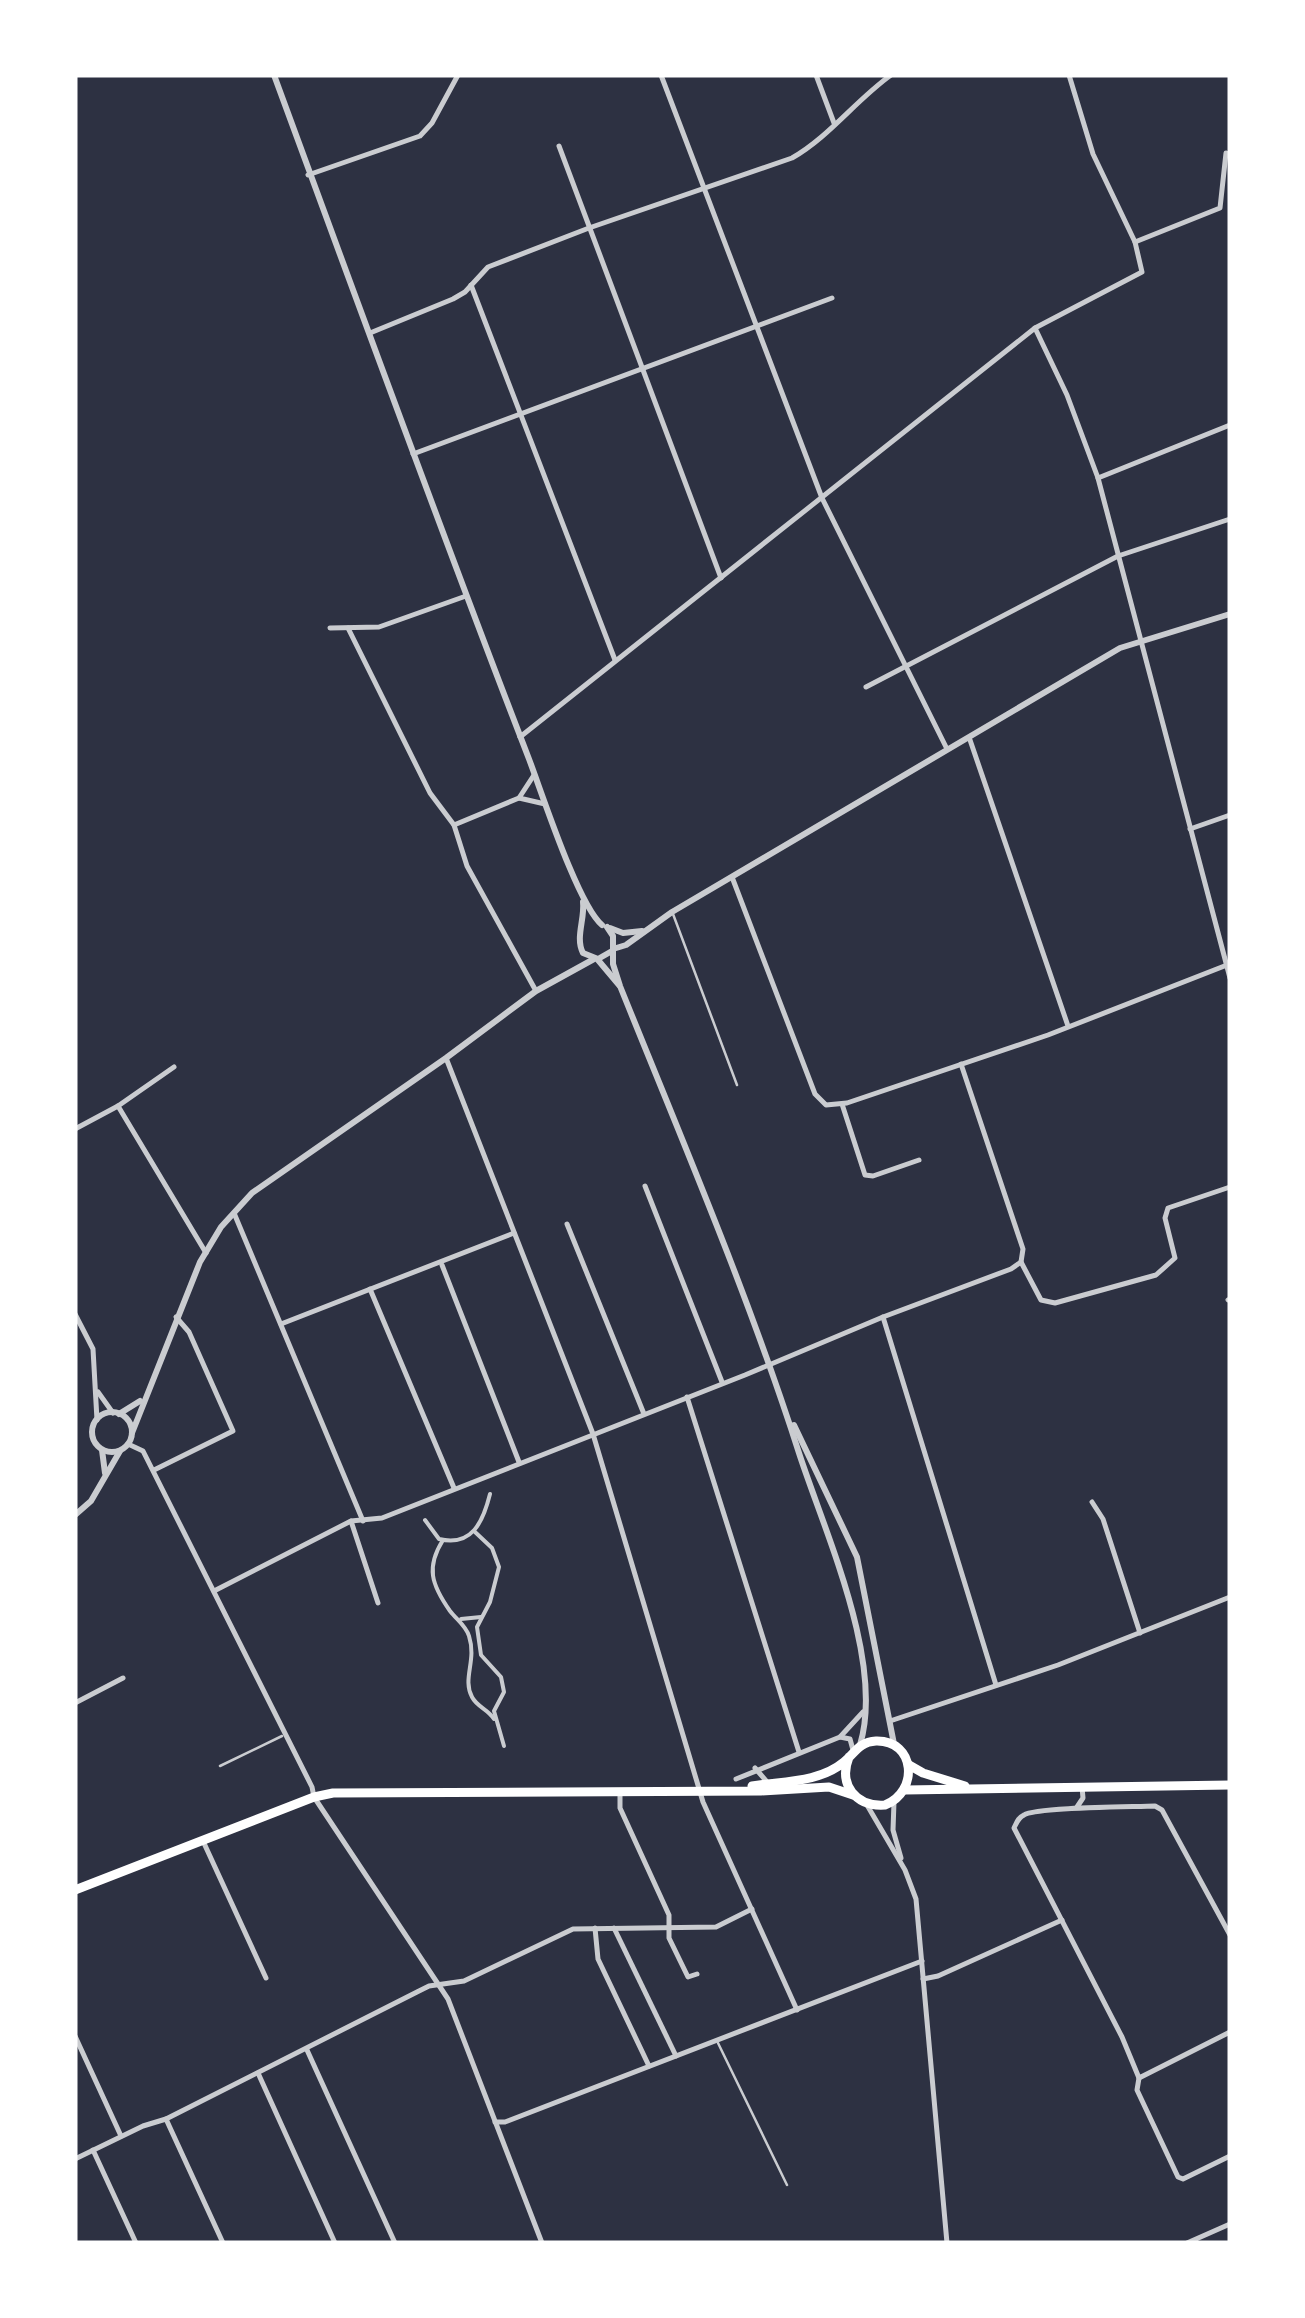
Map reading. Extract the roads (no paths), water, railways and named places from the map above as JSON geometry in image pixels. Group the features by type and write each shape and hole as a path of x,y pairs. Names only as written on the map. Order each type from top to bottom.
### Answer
{"main road":[{"path":"75,1890 314,1797 353,1793 700,1791 735,1784 771,1784 815,1776 839,1766 854,1751 877,1741 894,1746 909,1765 923,1773 972,1788"},
{"path":"853,1795 845,1777 854,1751"},
{"path":"735,1784 829,1788 853,1795 866,1804 885,1805 905,1790 909,1765"},
{"path":"905,1790 1230,1785"}],"street":[{"path":"274,75 367,334 534,774 582,896 614,936 620,986 772,1364 842,1572 856,1629 866,1723 854,1751"},
{"path":"308,175 420,136 432,123 458,75"},
{"path":"661,75 822,498 947,749"},
{"path":"816,75 834,123"},
{"path":"367,334 453,300 488,267 792,158 804,152 865,94 891,75"},
{"path":"520,737 1035,328 1142,272 1135,242 1093,154 1069,75"},
{"path":"558,146 721,578"},
{"path":"1135,242 1220,208 1226,153"},
{"path":"471,284 615,661"},
{"path":"413,454 832,298"},
{"path":"1035,328 1098,478 1230,978"},
{"path":"1098,478 1230,426"},
{"path":"866,687 1118,556 1230,519"},
{"path":"330,628 366,629 395,623 466,596"},
{"path":"75,1515 90,1501 120,1450 128,1444 176,1317 206,1253 234,1212 281,1170 446,1058 536,991 626,945 672,912 947,749 1120,648 1230,614"},
{"path":"348,628 430,793 454,824 467,866 536,991"},
{"path":"969,737 1068,1026"},
{"path":"519,798 534,774"},
{"path":"454,824 519,798 546,804"},
{"path":"1190,829 1230,815"},
{"path":"732,877 815,1094 826,1106 842,1104 1068,1026 1226,965"},
{"path":"565,973 577,960 582,896"},
{"path":"582,931 591,925 623,933 646,931"},
{"path":"579,946 620,986"},
{"path":"446,1058 593,1434 700,1791 797,2010"},
{"path":"960,1064 1023,1249 1021,1262 1037,1297 1047,1303 1160,1272 1175,1258 1165,1218 1170,1206 1230,1187"},
{"path":"75,1129 118,1106 174,1067"},
{"path":"842,1104 864,1175 872,1176 919,1160"},
{"path":"118,1106 206,1253"},
{"path":"645,1186 722,1382"},
{"path":"234,1212 364,1522"},
{"path":"567,1224 644,1414"},
{"path":"280,1324 441,1264 514,1232"},
{"path":"214,1591 352,1521 382,1518 883,1317 1011,1270 1021,1262"},
{"path":"441,1264 520,1462"},
{"path":"370,1289 454,1488"},
{"path":"75,1314 93,1348 97,1420 93,1437 102,1450 105,1476"},
{"path":"153,1471 233,1431 189,1332 176,1317"},
{"path":"883,1317 996,1685"},
{"path":"95,1384 116,1414 127,1420 132,1433"},
{"path":"686,1396 800,1752"},
{"path":"97,1420 144,1397"},
{"path":"788,1412 857,1556 894,1746"},
{"path":"128,1444 143,1451 314,1797 440,1984 542,2243"},
{"path":"102,1450 120,1450"},
{"path":"424,1520 431,1532 443,1540 462,1539 475,1532 490,1494"},
{"path":"1092,1502 1103,1520 1140,1633"},
{"path":"352,1521 378,1603"},
{"path":"475,1532 492,1548 499,1567 490,1602 477,1626 481,1655 501,1677 504,1692 496,1705 496,1723"},
{"path":"443,1540 430,1564 445,1602 468,1633 474,1657 468,1680 470,1692 477,1705 490,1713 504,1746"},
{"path":"888,1722 1230,1597"},
{"path":"458,1619 481,1617"},
{"path":"75,1703 123,1678"},
{"path":"735,1784 754,1768 840,1737 861,1718 866,1699"},
{"path":"840,1737 852,1742 854,1751"},
{"path":"754,1768 764,1782 771,1784"},
{"path":"1077,1807 1083,1798 1082,1787"},
{"path":"620,1791 620,1808 670,1915 669,1938 688,1978 697,1974"},
{"path":"894,1802 893,1830 904,1870"},
{"path":"866,1804 877,1817 916,1900 947,2243"},
{"path":"1230,1935 1162,1810 1156,1806 1032,1812 1023,1815 1014,1828 1122,2037 1139,2078 1137,2090 1178,2176 1183,2179 1230,2156"},
{"path":"202,1841 266,1978"},
{"path":"75,2159 166,2119 417,1992 464,1981 573,1930 716,1927 752,1909"},
{"path":"923,1979 938,1976 1062,1920"},
{"path":"595,1928 598,1959 649,2066"},
{"path":"614,1928 676,2056"},
{"path":"495,2122 508,2121 922,1961"},
{"path":"1139,2078 1230,2032"},
{"path":"75,2036 121,2136"},
{"path":"307,2049 394,2243"},
{"path":"258,2072 336,2243"},
{"path":"166,2119 223,2243"},
{"path":"93,2150 136,2243"},
{"path":"1187,2243 1230,2224"}],"lane":[{"path":"672,912 737,1085"},
{"path":"220,1766 286,1734"},
{"path":"717,2040 787,2185"}]}
